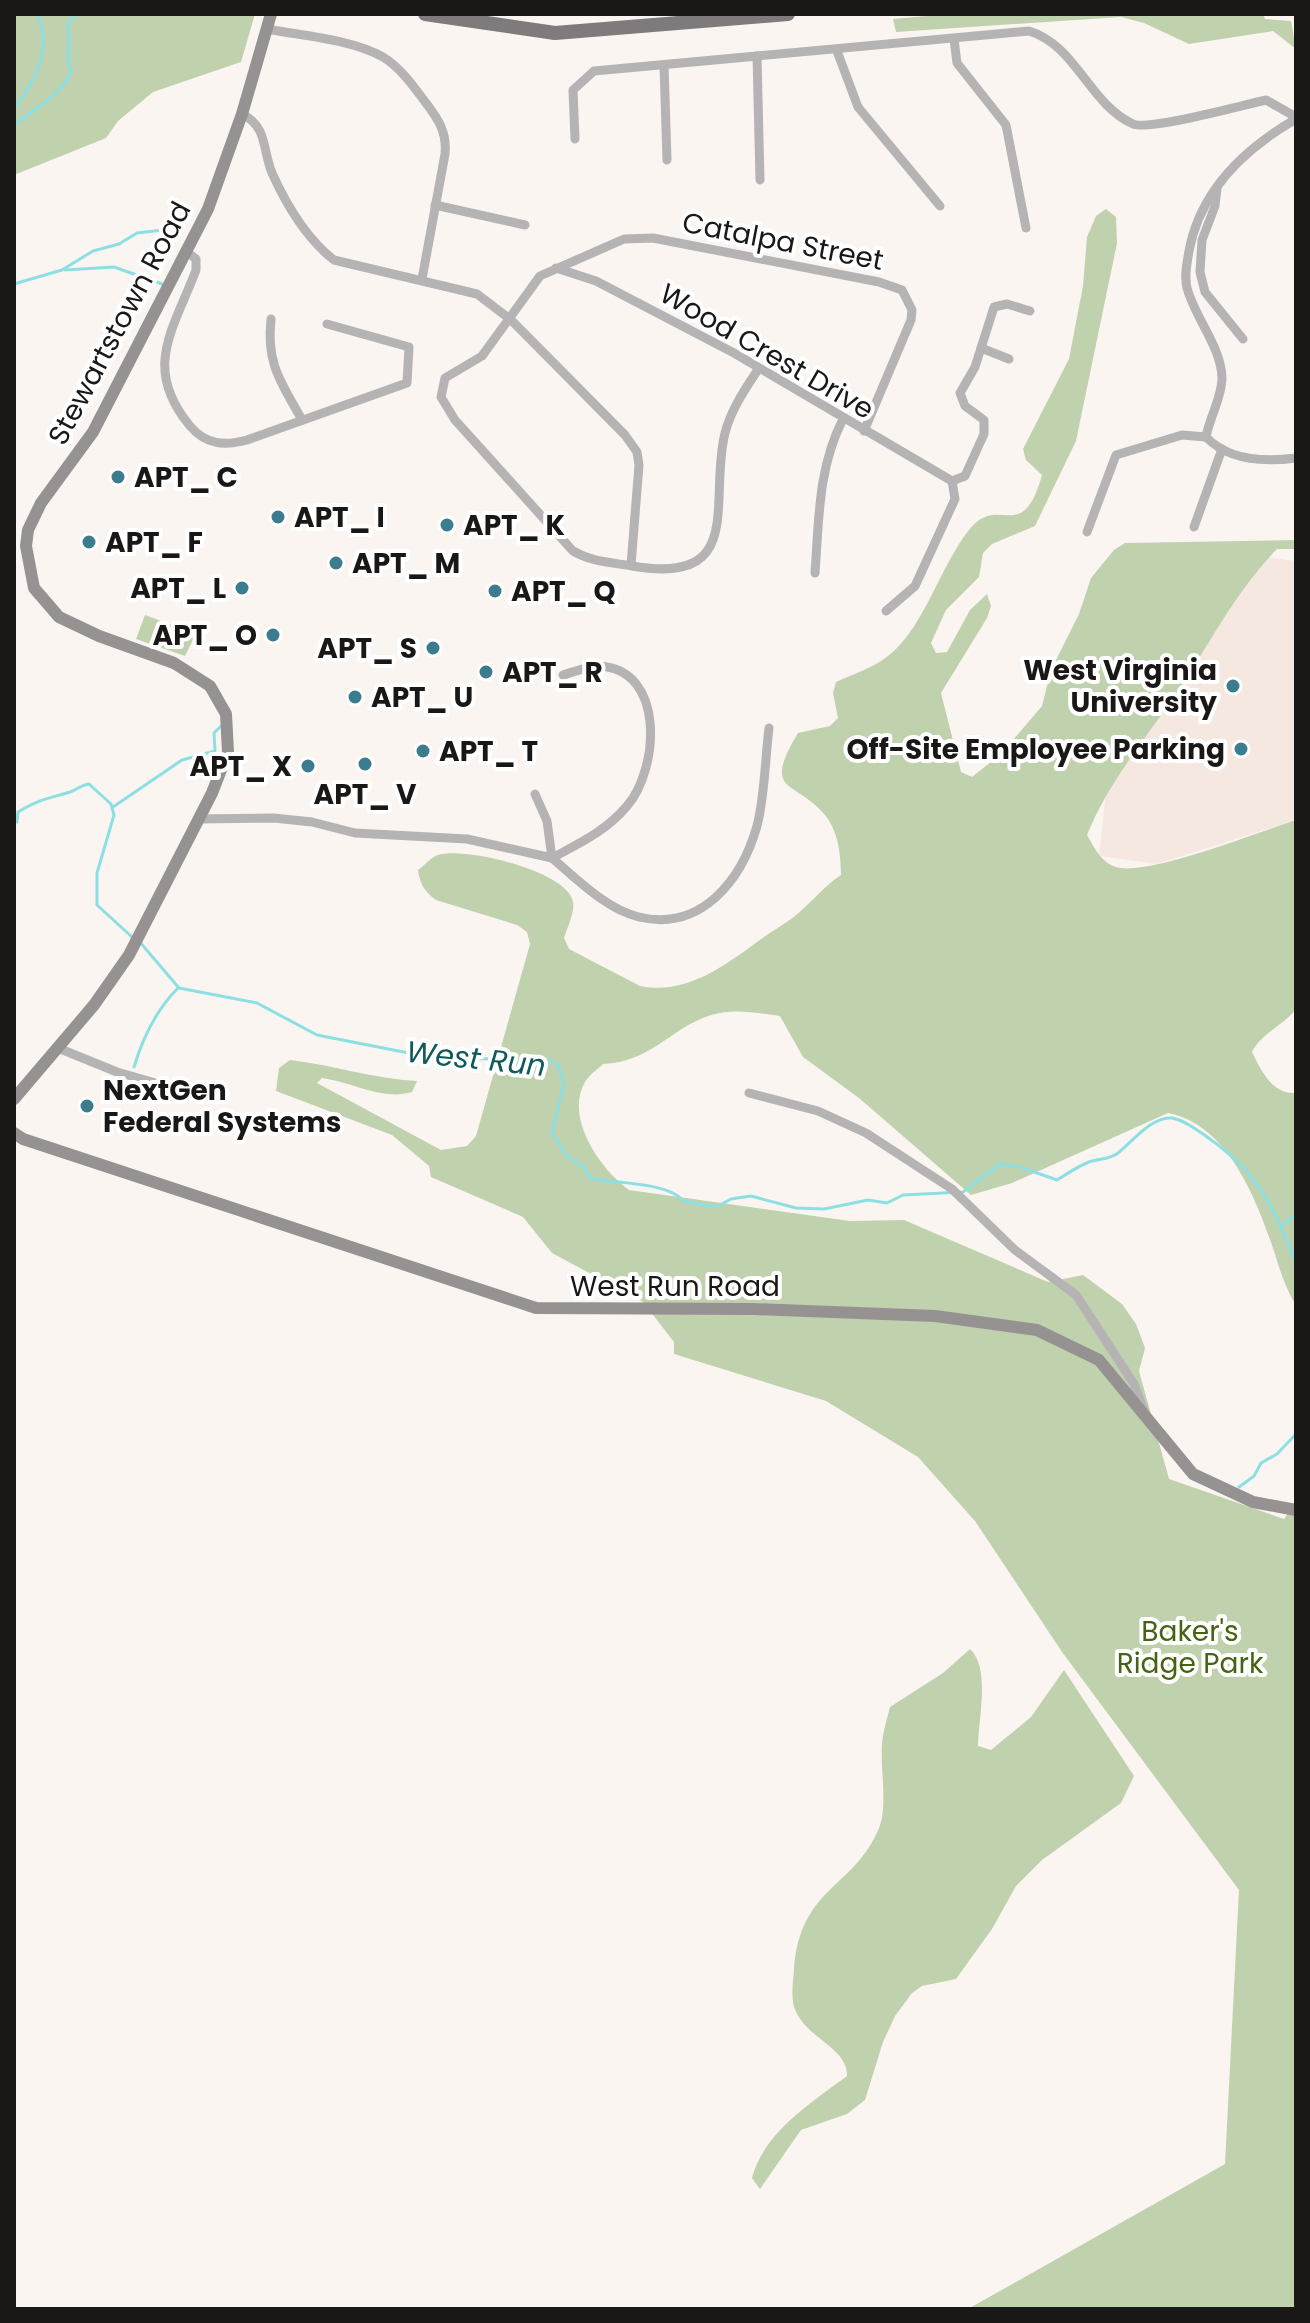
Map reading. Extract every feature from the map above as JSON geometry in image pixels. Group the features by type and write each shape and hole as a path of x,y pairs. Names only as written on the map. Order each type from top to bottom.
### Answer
{"main road":[{"path":"425,14 555,33 788,14"}],"street":[{"name":"Stewartstown Road","path":"14,1099 105,991 129,955 198,819 228,752 229,732 218,696 191,672 74,626 50,610 30,576 26,546 28,530 41,503 93,432 208,209 242,114 271,14"},
{"path":"267,29 354,46 384,58 404,75 444,133 445,154 422,279"},
{"path":"575,139 573,90 594,71 1029,31 1049,37 1106,102 1134,125 1154,125 1266,100 1296,118 1270,134 1219,181 1194,223 1186,286 1214,348 1222,379 1206,437"},
{"path":"954,39 957,63 1006,125 1026,228"},
{"path":"837,51 858,107 940,206"},
{"path":"757,56 760,180"},
{"path":"664,65 667,160"},
{"path":"242,114 256,121 261,129 272,172 319,248 342,263 477,294 511,320 625,435 637,452 639,465 631,565"},
{"path":"1219,181 1215,206 1202,240 1200,272 1205,292 1243,339"},
{"path":"435,205 525,225"},
{"name":"Catalpa Street","path":"556,268 624,239 653,238 894,285 908,299 911,320 864,431"},
{"path":"187,252 197,264 163,369 164,382 181,414 196,432 225,445 407,383 409,347 327,324"},
{"path":"556,268 540,276 482,356 445,378 441,387 446,408 573,551 596,561 669,571 686,566 712,544 720,516 725,434 731,416 759,368"},
{"name":"Wood Crest Drive","path":"556,268 604,285 759,368 952,481"},
{"path":"886,611 915,586 955,499 952,481 965,476 986,427 981,414 965,406 960,393 981,348 994,307 1007,304 1030,311"},
{"path":"271,319 268,343 272,366 302,420"},
{"path":"981,348 1009,359"},
{"path":"815,573 823,469 827,452 843,419"},
{"path":"1087,532 1116,455 1182,435 1206,437 1222,449 1262,462 1296,458"},
{"path":"1194,527 1222,449"},
{"path":"552,858 599,834 630,804 645,769 652,724 638,684 620,672 598,666 563,675"},
{"path":"198,819 274,818 355,833 467,839 552,858 597,895 638,917 669,918 697,910 727,891 745,862 758,823 769,728"},
{"path":"535,794 547,821 552,858"},
{"path":"58,1048 117,1072 208,1098"},
{"path":"749,1093 818,1111 866,1133 952,1189 1015,1250 1076,1295 1134,1384 1146,1415"},
{"name":"West Run Road","path":"14,1133 23,1139 536,1308 753,1309 935,1316 1037,1330 1099,1360 1193,1474 1253,1502 1296,1510"}],"shaded area":[{"name":"West Virginia University","path":"1260,556 1296,561 1296,820 1157,864 1099,856 1108,773"}],"green space":[{"path":"14,14 255,14 241,62 153,92 118,121 106,138 14,175"},
{"path":"950,14 1263,14 1265,19 1291,21 1296,49 1273,31 1189,44 1144,23 1121,17 896,32 893,19"},
{"name":"Baker's Ridge Park","path":"1106,209 1116,217 1117,243 1076,441 1035,526 992,544 983,553 979,577 946,610 931,643 936,653 947,652 970,610 987,594 991,606 987,618 941,693 961,772 972,777 1002,753 1042,706 1051,670 1079,614 1091,578 1114,550 1125,543 1296,540 1296,549 1277,549 1239,596 1120,774 1087,835 1109,864 1137,868 1182,858 1296,820 1296,1009 1252,1052 1274,1086 1288,1093 1296,1093 1296,1305 1255,1202 1234,1162 1206,1131 1168,1113 1012,1183 971,1195 859,1098 803,1057 780,1016 737,1011 711,1015 635,1057 603,1064 585,1082 579,1111 582,1127 597,1157 629,1190 850,1221 904,1220 1048,1282 1083,1275 1122,1304 1136,1324 1145,1348 1139,1371 1169,1479 1284,1519 1289,1512 1296,1513 1296,2309 968,2309 1225,2164 1239,1890 1062,1652 975,1521 918,1457 826,1401 674,1354 674,1342 643,1302 552,1253 523,1217 431,1177 429,1166 392,1135 276,1091 279,1068 290,1060 417,1081 412,1092 401,1094 378,1093 322,1078 317,1083 441,1150 467,1146 476,1136 530,944 527,932 517,925 436,900 428,893 421,883 418,870 438,855 470,854 492,858 554,881 567,891 573,902 564,938 569,949 640,986 658,988 691,982 722,967 795,916 841,875 838,844 829,821 782,777 787,753 798,733 830,726 838,718 833,693 836,682 881,661 908,635 969,530 990,516 1018,514 1026,509 1034,496 1042,475 1026,460 1023,449 1069,359 1083,286 1087,237 1096,216"},
{"path":"145,615 196,634 185,656 136,639"},
{"path":"970,1649 976,1658 982,1681 978,1746 991,1750 1031,1717 1064,1670 1134,1776 1121,1803 1042,1860 1016,1886 992,1929 956,1979 922,1986 912,1993 895,2016 883,2042 865,2100 847,2114 801,2130 760,2189 752,2178 767,2146 790,2120 847,2076 841,2057 807,2027 794,2007 794,1970 798,1942 806,1921 829,1890 856,1864 879,1828 883,1810 882,1743 890,1707 943,1673"}],"waterway":[{"path":"14,109 29,87 43,52 42,27 37,14"},
{"path":"14,125 66,81 71,72 67,24 77,14"},
{"path":"14,284 62,270 93,251 119,244 137,233 163,230 189,209"},
{"path":"65,270 114,267 162,284"},
{"path":"113,807 182,760 215,751 214,733 222,725"},
{"name":"West Run","path":"14,821 17,822 18,812 33,804 89,784 111,804 114,815 97,873 97,905 132,937"},
{"name":"West Run","path":"139,941 179,988 257,1003 317,1035 434,1058 549,1060 558,1065 564,1084 552,1132 566,1155 584,1167 590,1178 654,1187 666,1190 683,1201 716,1207 731,1199 751,1196 796,1208 824,1209 868,1200 887,1203 903,1195 963,1192 1000,1164 1020,1167 1057,1180 1085,1164 1115,1155 1150,1125 1172,1118 1210,1139 1253,1179 1271,1208 1296,1262"},
{"name":"West Run","path":"134,1067 151,1024 178,988"},
{"path":"1281,1227 1296,1214"},
{"path":"1239,1487 1254,1476 1261,1463 1277,1454 1296,1434"}],"place":[{"name":"APT_ C","path":"118,477"},
{"name":"APT_ I","path":"278,517"},
{"name":"APT_ K","path":"447,525"},
{"name":"APT_ F","path":"89,542"},
{"name":"APT_ M","path":"336,563"},
{"name":"APT_ L","path":"242,588"},
{"name":"APT_ Q","path":"495,591"},
{"name":"APT_ O","path":"273,635"},
{"name":"APT_ S","path":"433,648"},
{"name":"APT_ R","path":"486,672"},
{"name":"West Virginia University","path":"1233,686"},
{"name":"APT_ U","path":"355,697"},
{"name":"Off-Site Employee Parking","path":"1241,749"},
{"name":"APT_ T","path":"423,751"},
{"name":"APT_ V","path":"365,764"},
{"name":"APT_ X","path":"308,766"},
{"name":"NextGen Federal Systems","path":"87,1106"}]}
